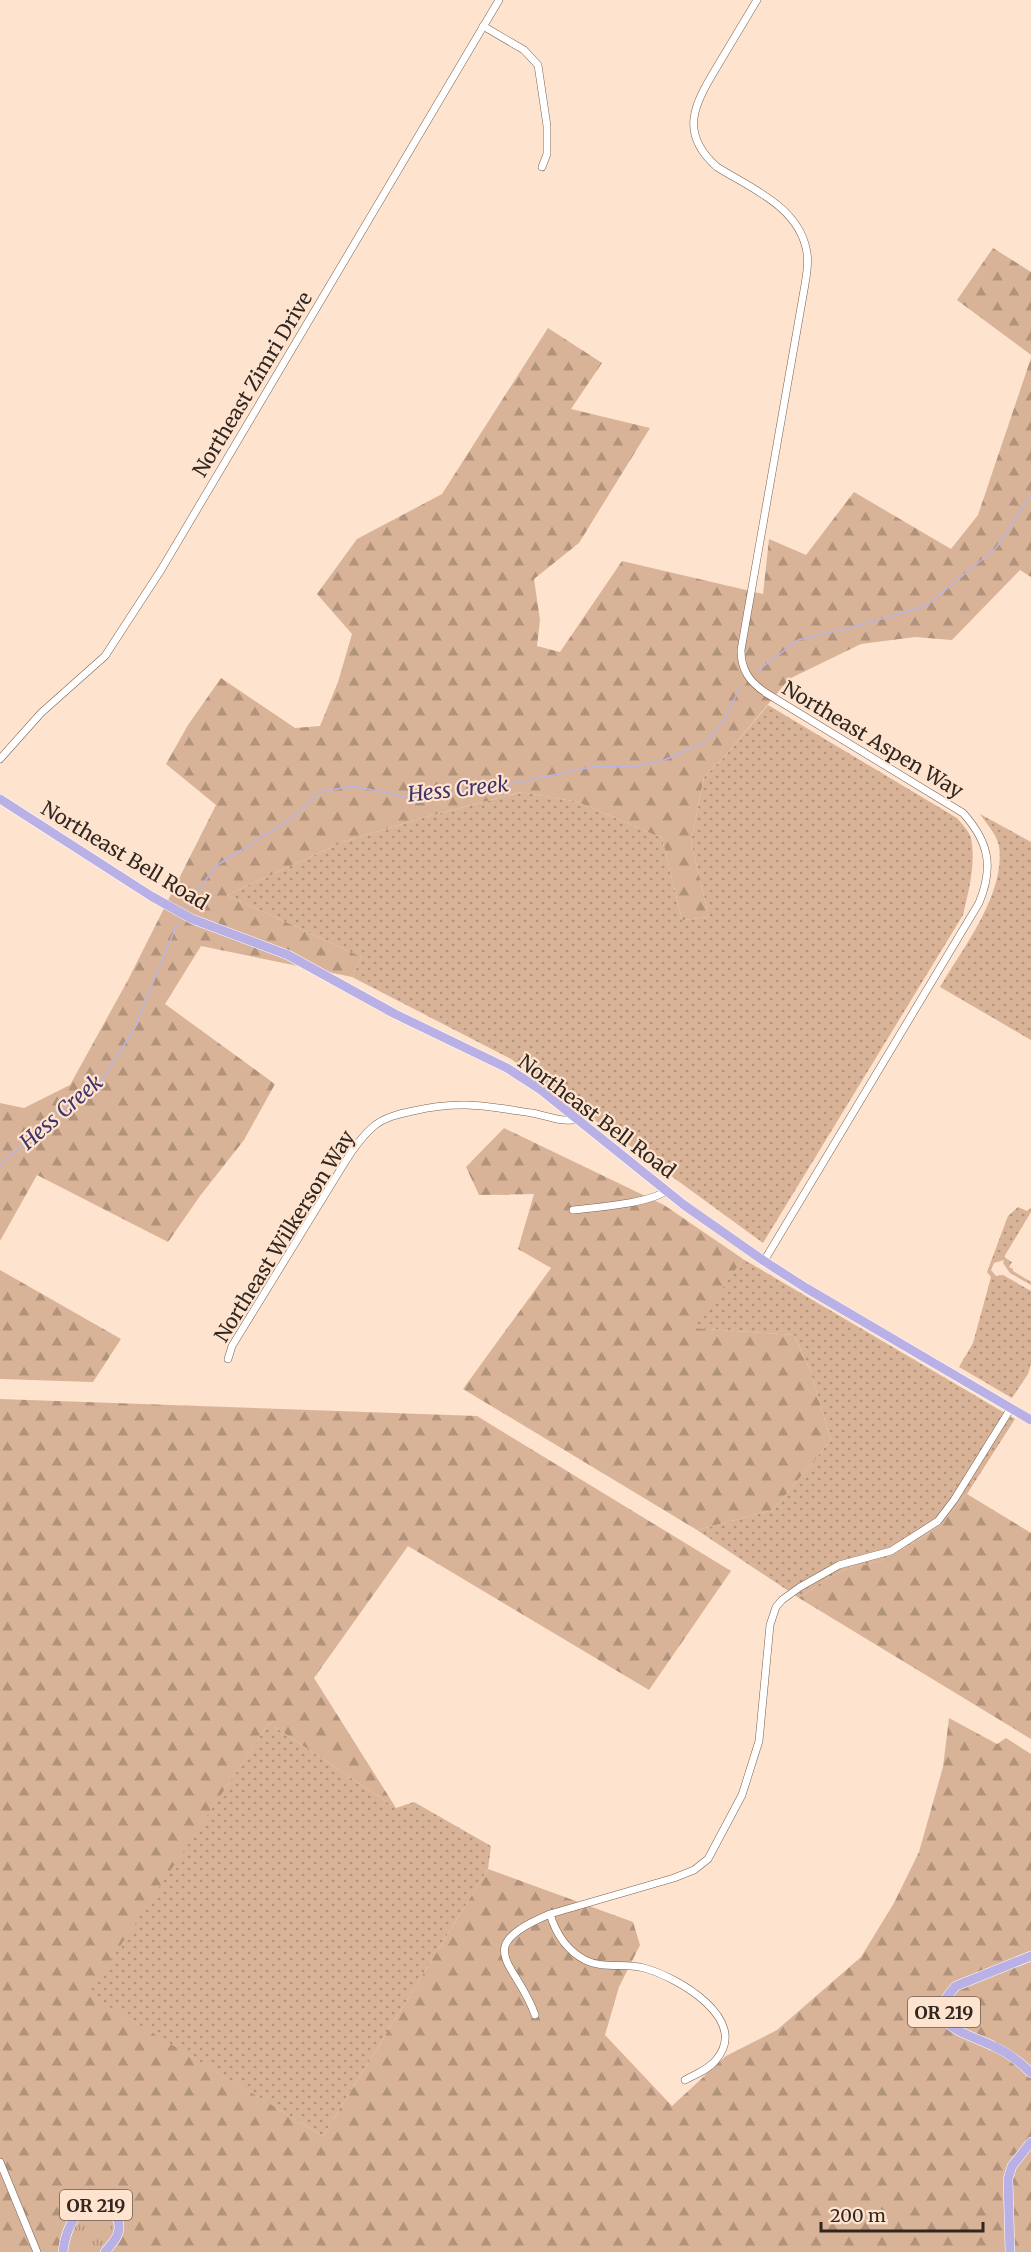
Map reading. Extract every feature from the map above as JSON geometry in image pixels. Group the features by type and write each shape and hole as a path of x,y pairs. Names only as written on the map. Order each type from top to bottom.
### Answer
{"main road":[{"name":"Northeast Bell Road","path":"0,799 180,913 212,928 288,955 395,1014 483,1056 529,1082 666,1191 764,1261 1031,1420"},
{"name":"OR 219","path":"1031,1956 956,1986 948,1995 944,2005 944,2015 953,2029 994,2046 1031,2073"},
{"path":"1010,2252 1008,2179 1012,2166 1031,2142"},
{"name":"OR 219","path":"63,2252 71,2221 87,2205 96,2205 112,2212 118,2224 116,2239 105,2252"}],"street":[{"name":"Northeast Zimri Drive","path":"0,759 41,713 97,664 116,642 499,0"},
{"name":"Northeast Aspen Way","path":"757,0 698,98 694,109 694,130 700,149 717,167 778,205 794,220 807,251 806,276 741,650 744,670 749,679 766,693 963,813 983,840 988,866 985,890 979,903 764,1261"},
{"path":"483,26 525,50 538,65 547,126 547,154 542,167"},
{"name":"Northeast Wilkerson Way","path":"228,1359 232,1346 345,1162 375,1125 399,1114 436,1105 459,1103 536,1114 568,1122 578,1119"},
{"path":"573,1210 660,1196 666,1191"},
{"path":"535,2015 527,1994 506,1964 503,1952 508,1940 550,1914 674,1878 693,1870 708,1859 738,1804 757,1751 770,1624 776,1607 789,1593 828,1570 851,1560 891,1551 938,1521 954,1500 1011,1408"},
{"path":"550,1914 555,1931 574,1954 598,1965 632,1966 657,1973 696,1994 712,2009 724,2027 725,2043 717,2060 685,2080"},
{"path":"0,2162 37,2252"}],"green space":[{"path":"993,248 1031,272 1031,355 957,300"},
{"path":"548,328 602,363 571,409 650,428 579,543 534,579 540,620 537,646 560,652 622,561 763,594 769,539 806,555 854,492 951,549 978,515 1031,358 1031,577 1020,570 952,640 915,637 861,644 789,679 725,756 704,777 691,842 709,917 682,920 662,838 578,802 521,792 343,842 227,895 362,957 352,977 201,946 165,1004 275,1084 244,1140 200,1196 168,1242 37,1175 0,1241 0,1103 24,1108 70,1085 128,980 216,805 166,764 188,725 221,678 295,728 320,726 338,682 352,634 317,594 357,539 442,494"},
{"path":"768,705 957,818 970,835 973,857 963,915 763,1243 511,1059 352,977 362,957 227,895 343,842 422,818 522,792 578,802 662,838 682,920 709,917 691,842 704,777"},
{"path":"980,814 1031,842 1031,1040 940,987 981,920 996,882 999,846 994,833"},
{"path":"504,1128 664,1205 743,1259 694,1328 794,1335 810,1370 831,1440 773,1510 697,1530 463,1389 551,1268 518,1249 534,1194 479,1195 466,1167"},
{"path":"1018,1207 1027,1211 1031,1208 1031,1212 1004,1257 1012,1262 1009,1267 1031,1282 1031,1285 1010,1273 1003,1263 1004,1260 994,1263 991,1270 996,1276 1003,1275 1031,1291 1031,1364 1028,1374 1012,1398 959,1367 973,1343 991,1277 987,1272 1008,1216"},
{"path":"743,1259 1015,1419 967,1494 941,1524 919,1540 878,1562 849,1568 828,1578 799,1598 697,1530 773,1510 831,1440 810,1370 794,1335 693,1328"},
{"path":"0,1270 121,1339 93,1382 0,1379"},
{"path":"0,1399 477,1416 731,1571 649,1690 408,1546 314,1678 396,1808 269,1723 88,1994 323,2136 488,1869 633,1922 640,1945 619,1987 605,2035 672,2106 726,2056 777,2030 861,1957 894,1903 919,1852 943,1767 949,1718 997,1744 1006,1738 1031,1754 1031,2252 0,2252"},
{"path":"967,1494 1031,1533 1031,1739 799,1598 828,1578 849,1568 878,1562 919,1540 941,1524"},
{"path":"269,1723 396,1808 414,1802 491,1846 488,1869 323,2136 87,1994"},
{"path":"92,2209 112,2217 110,2236 98,2252 69,2252 75,2227"}],"waterway":[{"name":"Hess Creek","path":"756,672 798,640 926,606 996,548 1031,495"},
{"name":"Hess Creek","path":"186,907 216,866 292,818 320,792 353,786 407,797 501,786 596,766 632,767 662,761 707,741 725,719 740,687"},
{"name":"Hess Creek","path":"0,1165 58,1112 99,1085 134,1029 177,924"}]}
